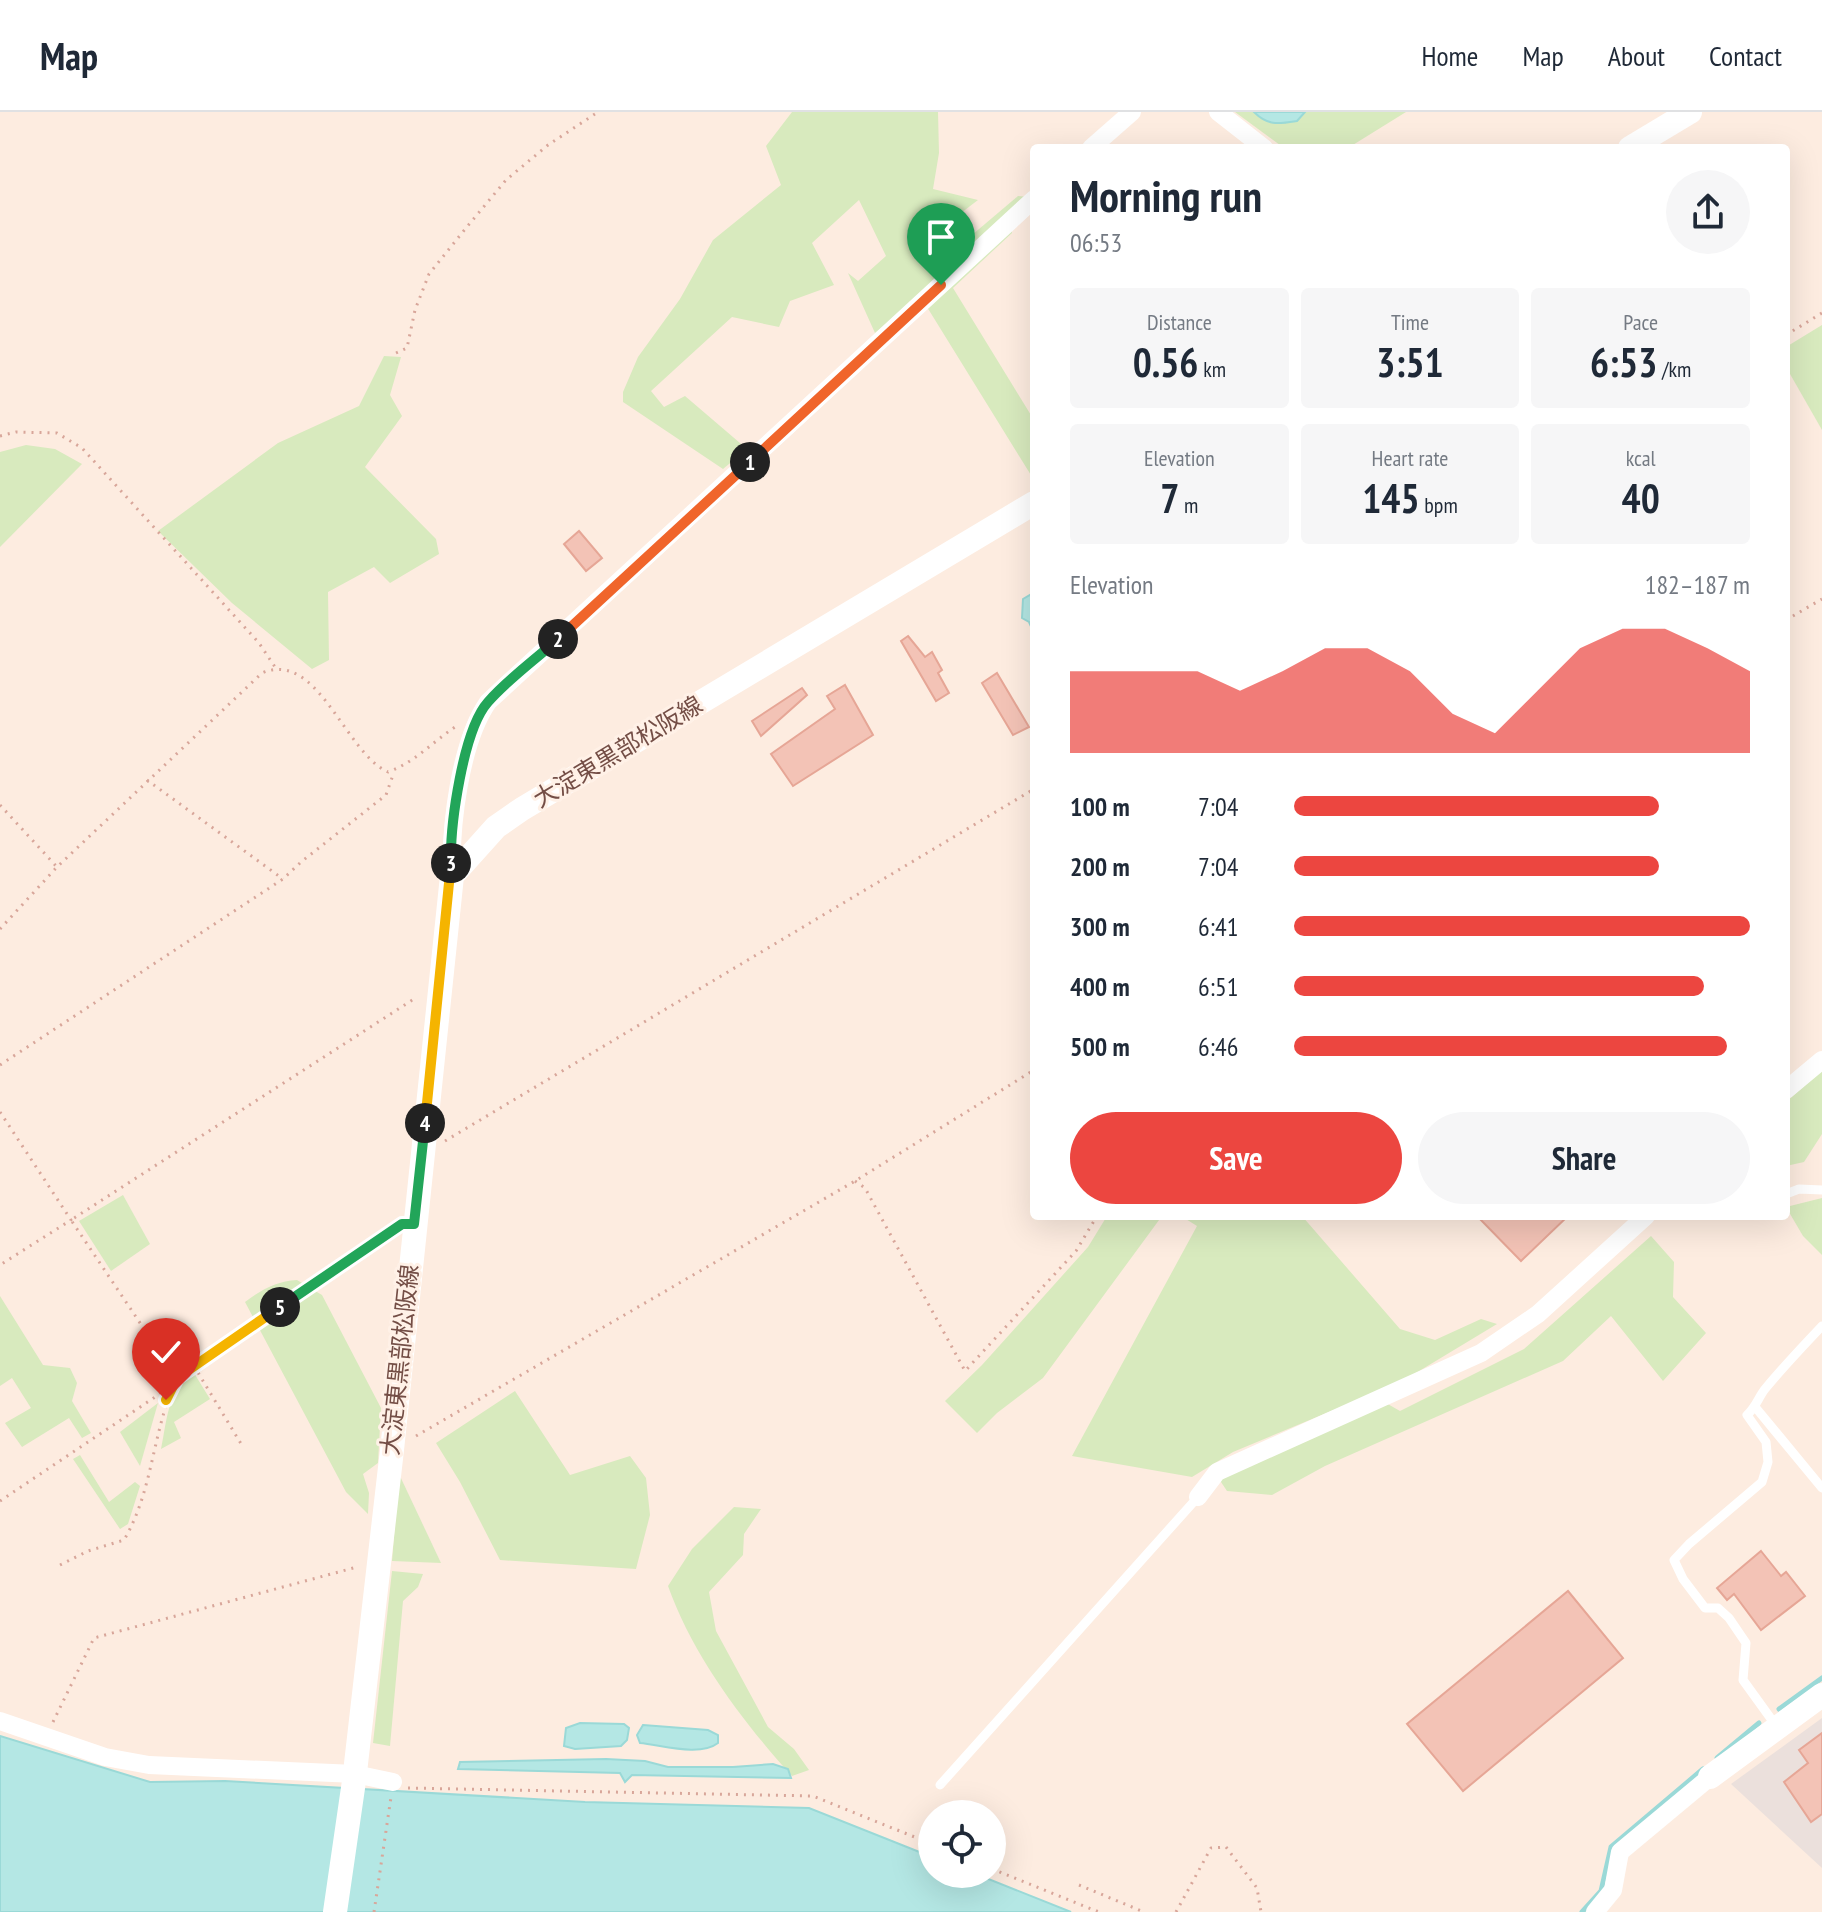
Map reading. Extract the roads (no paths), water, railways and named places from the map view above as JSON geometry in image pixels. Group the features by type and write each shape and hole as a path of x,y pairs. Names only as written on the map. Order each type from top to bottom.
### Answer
{"main road":[{"path":"1637,144 1690,112"},
{"name":"大淀東黒部松阪線","path":"335,1912 354,1778 392,1450 452,876 496,827 522,809 1030,505"},
{"path":"1710,1777 1822,1695"}],"street":[{"path":"1096,144 1132,112"},
{"path":"1218,112 1259,144"},
{"path":"452,876 451,845 458,795 476,719 496,695 1030,203"},
{"path":"1790,1087 1822,1060"},
{"path":"1198,1497 1217,1472 1447,1370 1508,1336 1538,1314 1642,1220"},
{"path":"0,1721 105,1757 149,1765 354,1778 397,1786"},
{"path":"1595,1912 1613,1890 1620,1852 1710,1777"}],"lane":[{"path":"1790,1192 1799,1189 1822,1190"},
{"path":"1778,1728 1743,1680 1746,1643 1718,1608 1705,1608 1683,1579 1674,1560 1762,1482 1768,1462 1766,1442 1747,1415 1756,1408 1766,1388 1822,1326"},
{"path":"1756,1408 1822,1488"},
{"path":"940,1785 1198,1497"}],"water":[{"path":"1254,112 1305,112 1297,121 1279,123 1264,120"},
{"path":"1030,595 1030,624 1022,618 1023,599"},
{"path":"580,1723 624,1724 629,1728 627,1740 621,1746 575,1749 564,1746 566,1728"},
{"path":"643,1725 708,1730 718,1735 718,1743 691,1750 640,1743 637,1735"},
{"path":"0,1736 150,1782 225,1781 585,1802 809,1808 918,1851 918,1888 1006,1886 1071,1912 0,1912"},
{"path":"645,1761 668,1767 773,1764 788,1769 791,1778 632,1775 625,1782 620,1773 458,1769 460,1762"}],"waterway":[{"path":"1779,1709 1822,1678"},
{"path":"1717,1758 1759,1723"},
{"path":"1582,1912 1601,1891 1611,1847 1703,1769"}]}
